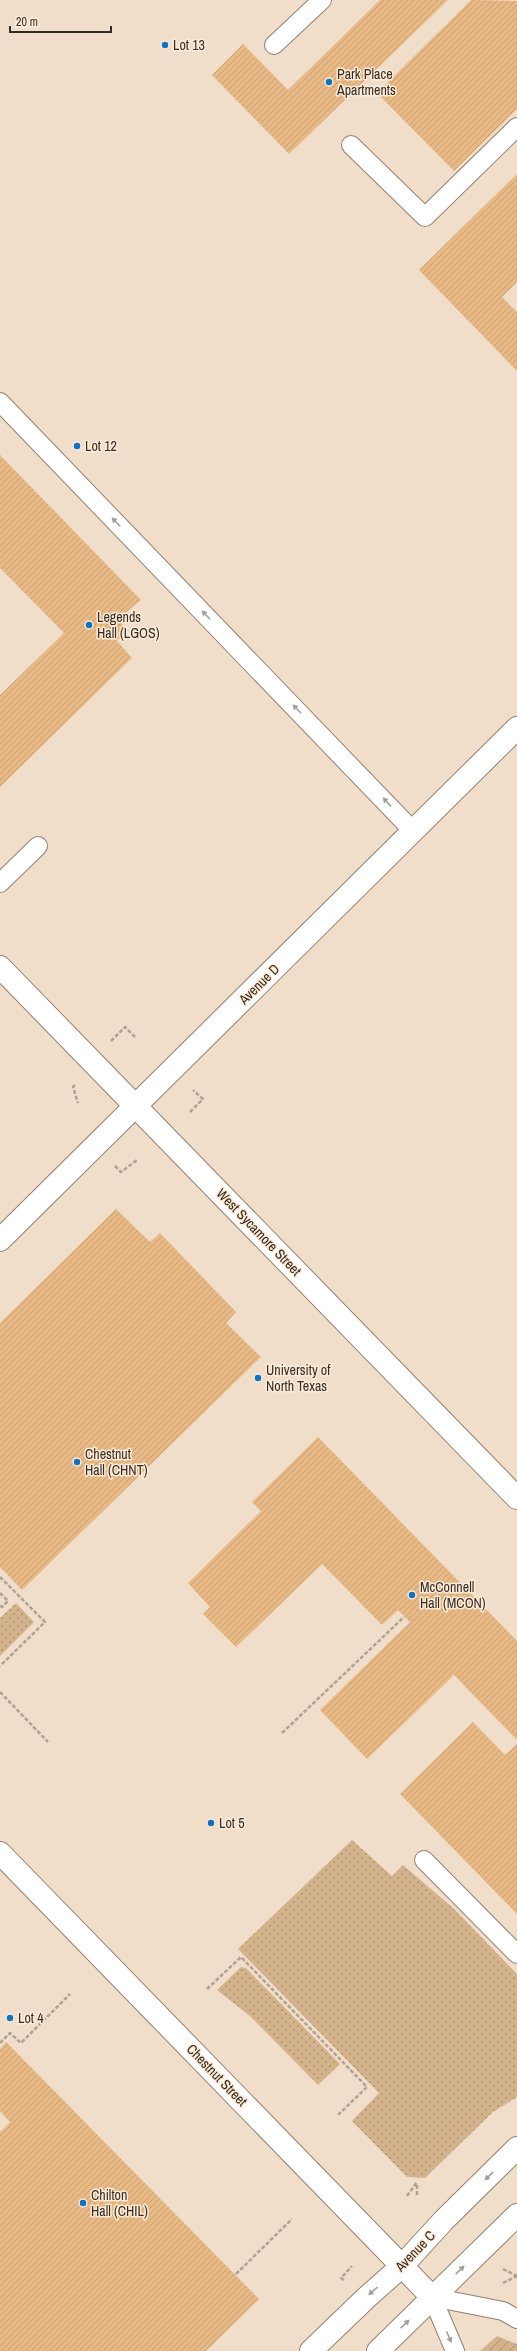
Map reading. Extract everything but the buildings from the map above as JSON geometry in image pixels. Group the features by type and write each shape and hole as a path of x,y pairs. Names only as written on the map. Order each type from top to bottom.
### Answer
{"street":[{"name":"Avenue D","path":"0,1240 517,728"},
{"name":"West Sycamore Street","path":"0,967 517,1498"},
{"name":"Chestnut Street","path":"0,1853 432,2297"},
{"name":"Avenue C","path":"311,2351 402,2266 448,2217 517,2148"},
{"path":"378,2351 517,2215"}],"lane":[{"path":"274,45 322,0"},
{"path":"351,145 425,217 517,127"},
{"path":"0,402 413,831"},
{"path":"0,883 38,846"},
{"path":"424,1860 517,1954"},
{"path":"432,2297 503,2312 517,2319"},
{"path":"432,2297 455,2351"}],"path":[{"path":"107,1044 125,1027 136,1038"},
{"path":"73,1087 78,1103"},
{"path":"190,1112 203,1099 193,1090"},
{"path":"121,1172 137,1160"},
{"path":"0,1577 45,1622 0,1666"},
{"path":"0,1593 8,1601 2,1607 0,1605"},
{"path":"282,1734 404,1617"},
{"path":"0,1692 48,1742"},
{"path":"207,1989 241,1957 367,2087 338,2115"},
{"path":"0,2043 10,2033 21,2043 70,1994"},
{"path":"407,2196 417,2182 417,2195"},
{"path":"236,2274 292,2219"},
{"path":"341,2278 352,2266"},
{"path":"503,2269 517,2276"},
{"path":"502,2283 517,2276"}],"shaded area":[{"path":"16,1603 34,1622 0,1656 0,1618"},
{"path":"352,1840 392,1876 403,1865 453,1908 517,1974 517,2097 493,2112 425,2178 407,2177 352,2121 379,2093 238,1949"},
{"path":"241,1967 246,1968 340,2064 318,2085 250,2016 217,1990"},
{"path":"497,2336 517,2344 517,2351 480,2351"}],"place":[{"name":"Lot 13","path":"165,45"},
{"name":"Park Place Apartments","path":"329,82"},
{"name":"Lot 12","path":"77,446"},
{"name":"Legends Hall (LGOS)","path":"89,625"},
{"name":"University of North Texas","path":"258,1378"},
{"name":"Chestnut Hall (CHNT)","path":"77,1462"},
{"name":"McConnell Hall (MCON)","path":"412,1595"},
{"name":"Lot 5","path":"211,1823"},
{"name":"Lot 4","path":"10,2018"},
{"name":"Chilton Hall (CHIL)","path":"83,2203"}]}
